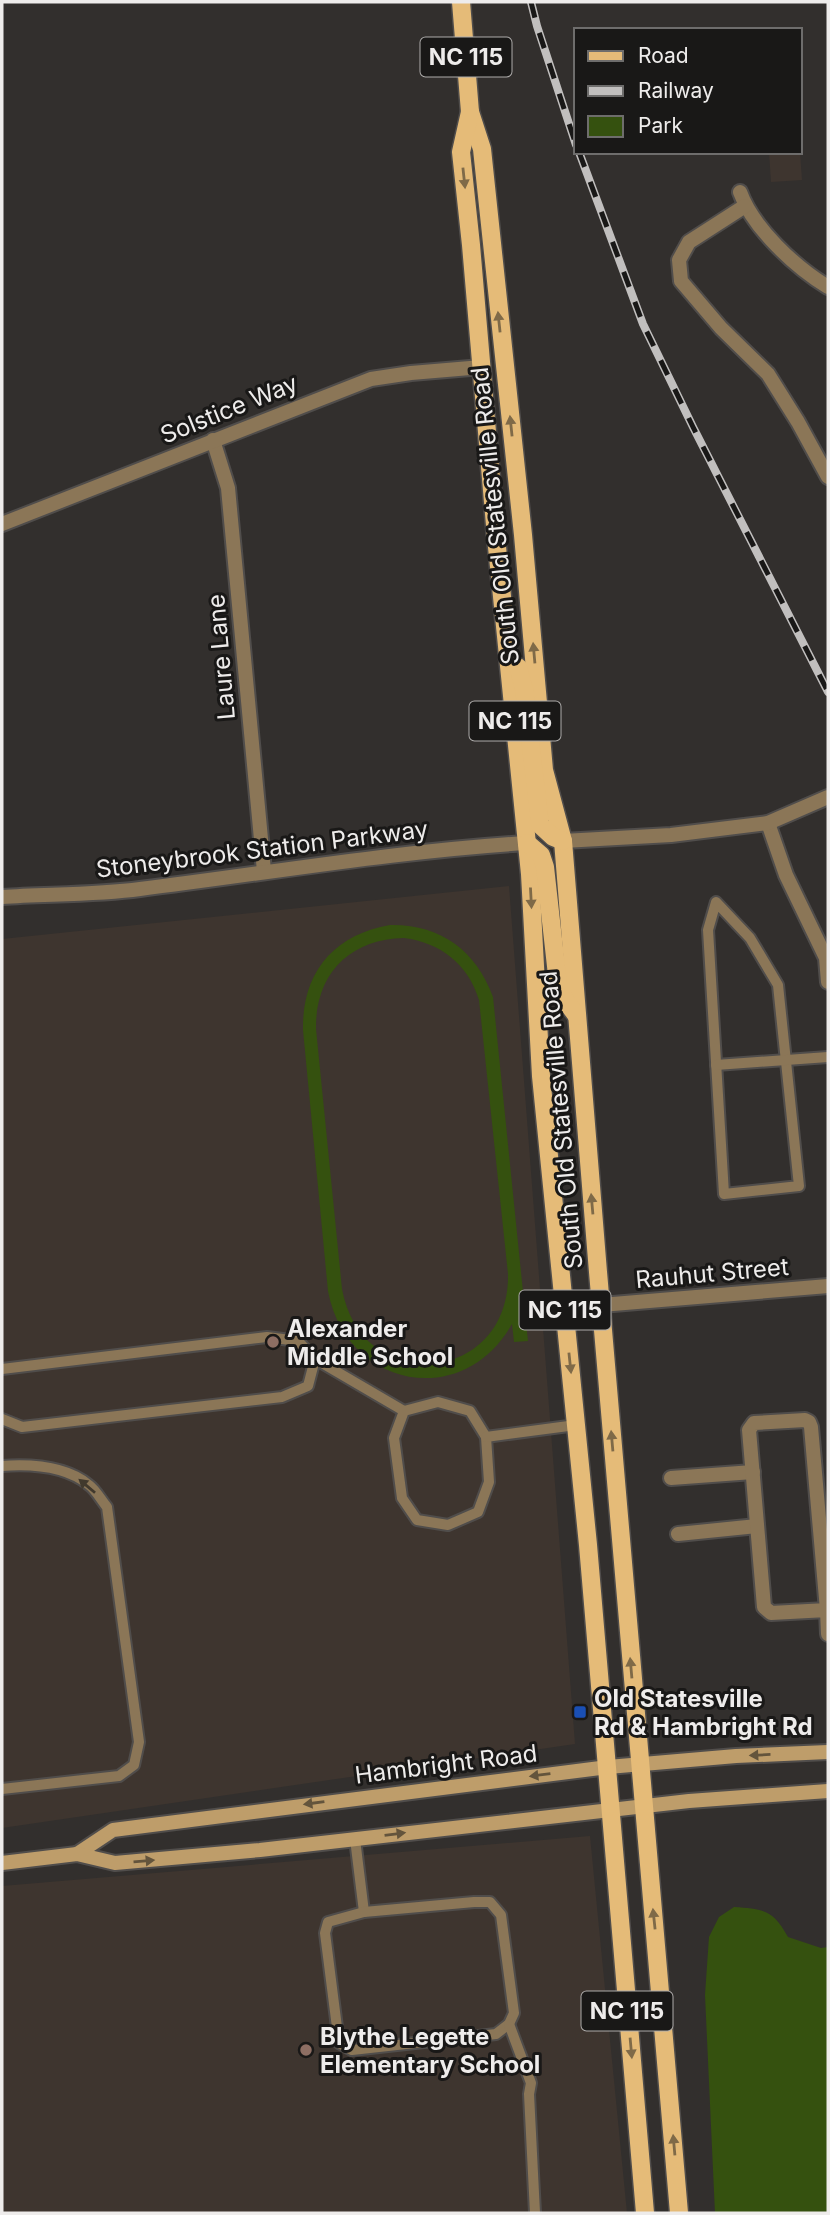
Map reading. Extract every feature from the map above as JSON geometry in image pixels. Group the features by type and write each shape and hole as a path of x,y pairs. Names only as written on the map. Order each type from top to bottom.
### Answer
{"main road":[{"name":"South Old Statesville Road","path":"461,2 470,111 482,149 523,535 544,770 563,841 679,2213"},
{"name":"South Old Statesville Road","path":"470,111 461,152 503,616 527,843 541,1076 608,1767 645,2213"},
{"path":"503,616 524,689 540,825 553,837 563,841"},
{"path":"527,843 541,855 545,867 558,984 577,1016"},
{"name":"Hambright Road","path":"77,1854 113,1830 608,1767 736,1756 828,1752"},
{"name":"Hambright Road","path":"2,1863 77,1854 115,1863 644,1806 828,1791"}],"street":[{"path":"828,287 777,246 743,199 689,242 679,260 681,281 721,328 768,374 828,477"},
{"name":"Solstice Way","path":"2,524 372,379 482,367"},
{"name":"Laure Lane","path":"213,440 229,488 264,872"},
{"path":"563,841 671,835 768,823 828,797"},
{"path":"768,823 786,875 826,958 828,982"},
{"name":"Stoneybrook Station Parkway","path":"2,897 137,889 481,846 527,843"},
{"name":"Rauhut Street","path":"601,1305 828,1286"},
{"path":"827,1610 771,1613 764,1607 749,1430 754,1423 809,1422 827,1610 828,1634"},
{"path":"671,1478 753,1472"},
{"path":"678,1534 757,1527"}],"lane":[{"path":"716,902 750,938 778,985 787,1060 799,1186 724,1194 708,930 716,902"},
{"path":"716,1065 828,1058"},
{"path":"2,1369 267,1337 298,1341 315,1359 404,1410 438,1402 470,1411 486,1437 489,1482 478,1512 448,1525 417,1520 402,1498 394,1438 404,1410"},
{"path":"2,1419 22,1427 282,1397 308,1386 315,1359"},
{"path":"486,1437 576,1425"},
{"path":"2,1466 50,1468 71,1473 91,1486 107,1507 138,1742 134,1765 119,1776 2,1789"},
{"path":"355,1839 364,1912"},
{"path":"490,1902 501,1915 514,2013 509,2024 496,2034 365,2049 352,2050 339,2043 325,1933 328,1922 364,1912 490,1902"},
{"path":"509,2024 531,2082 529,2094 535,2213"}],"shaded area":[{"path":"769,154 800,154 802,180 771,182"},
{"name":"Alexander Middle School","path":"509,886 575,1744 2,1828 2,939"},
{"name":"Blythe Legette Elementary School","path":"590,1836 627,2213 2,2213 2,1886"}],"green space":[{"path":"390,925 408,926 440,935 466,953 486,980 493,997 528,1341 514,1342 512,1324 491,1352 465,1369 437,1377 408,1376 381,1367 357,1349 339,1324 328,1291 303,1030 304,1010 315,974 325,960 352,938","holes":["404,938 451,957 468,976 479,1000 508,1274 502,1311 486,1338 462,1356 433,1364 404,1361 377,1348 355,1324 342,1289 316,1029 317,1009 322,992 339,963 367,945"]},
{"path":"734,1907 760,1910 772,1916 788,1937 821,1948 828,1947 828,2213 715,2213 705,1995 709,1937 719,1917"}],"railway":[{"path":"531,2 574,139"},
{"path":"580,154 643,324 828,692"}],"place":[{"name":"Alexander Middle School","path":"273,1342"},
{"name":"Old Statesville Rd & Hambright Rd","path":"580,1712"},
{"name":"Blythe Legette Elementary School","path":"306,2050"}]}
